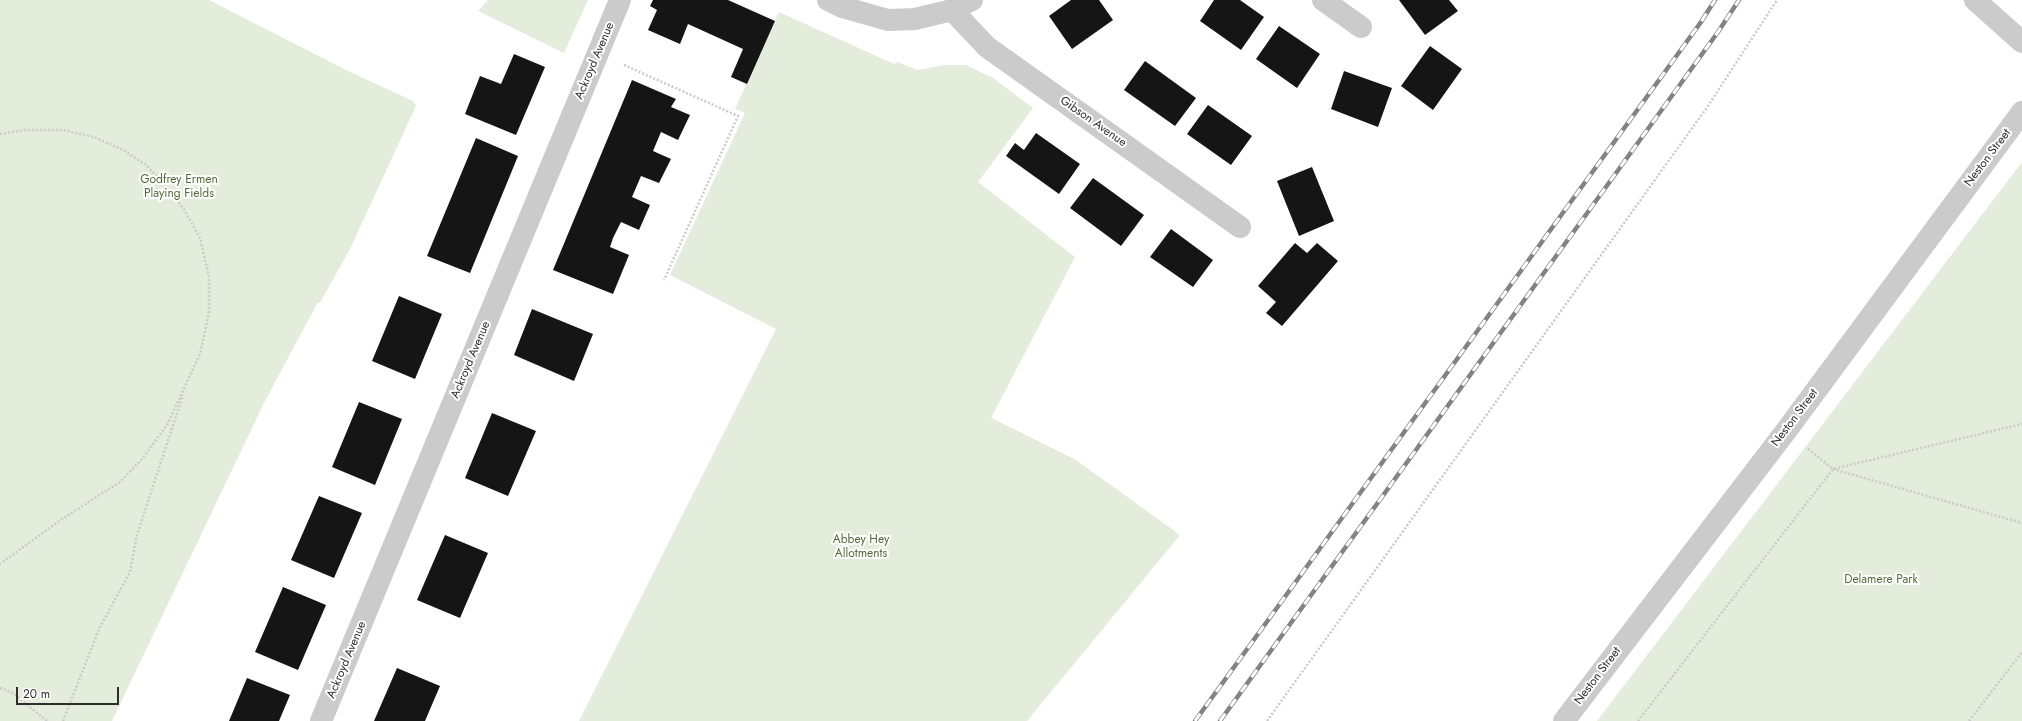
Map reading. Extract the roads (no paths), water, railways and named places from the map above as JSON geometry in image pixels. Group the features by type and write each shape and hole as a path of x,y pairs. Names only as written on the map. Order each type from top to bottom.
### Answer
{"street":[{"name":"Ackroyd Avenue","path":"321,721 620,0"},
{"path":"828,0 842,7 888,20 916,19 952,10 972,0"},
{"path":"1323,0 1361,27"},
{"path":"1975,0 2022,42"},
{"name":"Gibson Avenue","path":"952,10 987,47 1240,227"},
{"name":"Neston Street","path":"1564,721 1786,430 2022,112"}],"railway":[{"path":"1195,721 1701,22 1715,0"},
{"path":"1220,721 1718,32 1739,0"}],"park label":[{"name":"Godfrey Ermen Playing Fields","path":"179,187"},
{"name":"Abbey Hey Allotments","path":"861,547"},
{"name":"Delamere Park","path":"1881,580"}]}
